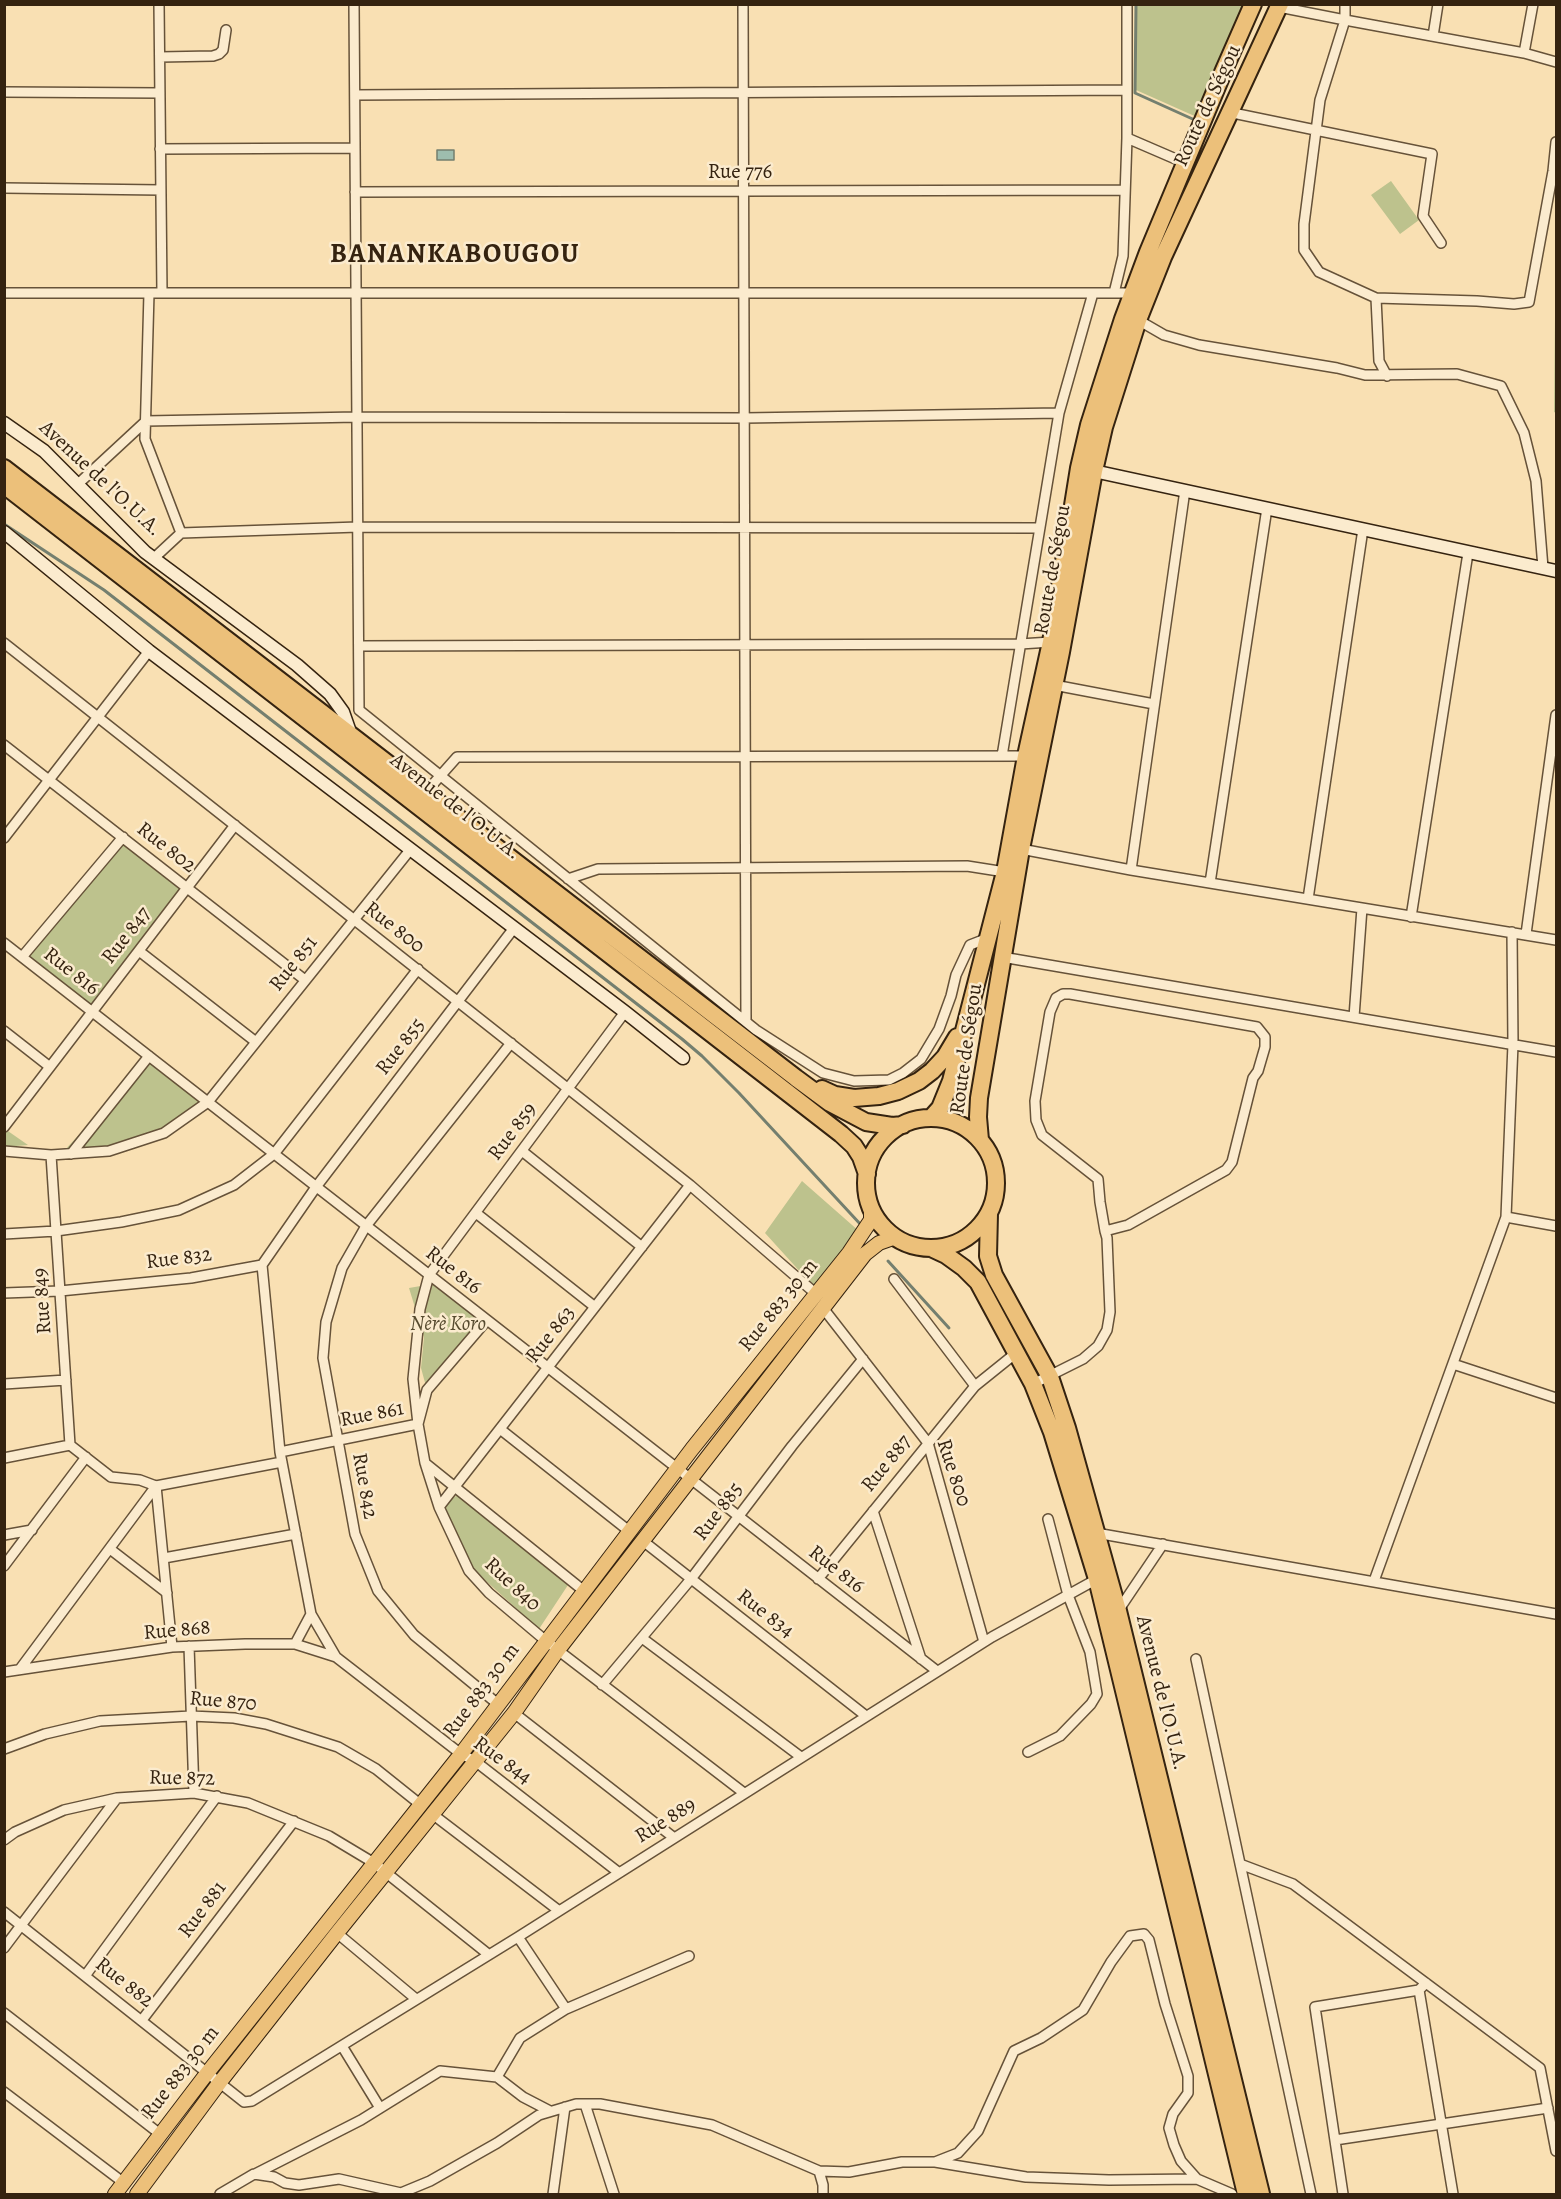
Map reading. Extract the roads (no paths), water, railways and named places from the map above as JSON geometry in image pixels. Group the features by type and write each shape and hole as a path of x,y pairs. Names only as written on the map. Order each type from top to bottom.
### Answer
{"highway":[{"name":"Route de Ségou","path":"980,1140 979,1098 1021,849 1054,685 1087,469 1089,425 1133,293 1185,163 1253,4"},
{"name":"Route de Ségou","path":"931,1118 940,1108 951,1081 1005,872 1026,756 1087,469 1104,427 1138,320 1163,257 1228,112 1280,6"},
{"name":"Avenue de l'O.U.A.","path":"4,468 350,732 796,1078 850,1115 877,1124 903,1125"},
{"name":"Avenue de l'O.U.A.","path":"4,485 841,1134 857,1151 867,1174"},
{"path":"796,1078 835,1095 854,1098 879,1096 919,1082 945,1057 970,1006"},
{"name":"Route de Ségou","path":"931,1118 949,1121 966,1128 980,1140"},
{"path":"931,1118 903,1125 892,1131 875,1150 867,1174 867,1191 871,1208 877,1219 896,1237 913,1245 931,1248 949,1246 964,1239 978,1228 988,1214 994,1199 995,1168 980,1140"},
{"name":"Avenue de l'O.U.A.","path":"988,1214 988,1256 994,1275 1050,1377 1067,1428 1118,1611 1261,2194"},
{"name":"Avenue de l'O.U.A.","path":"931,1248 964,1268 978,1282 1033,1384 1052,1432 1097,1579 1246,2194"}],"main road":[{"name":"Rue 883 30 m","path":"119,2189 208,2072 374,1863 426,1809 461,1754 629,1531 862,1236 871,1220 871,1208"},
{"path":"137,2194 220,2082 386,1873 426,1809 475,1761 514,1713 558,1650 823,1308 866,1254 879,1243 896,1237"}],"street":[{"path":"159,4 162,293"},
{"path":"323,712 359,710 354,4"},
{"path":"743,4 746,1023"},
{"path":"1114,293 1123,256 1127,138 1127,4"},
{"path":"1346,4 1345,20 1320,100 1304,224 1304,250 1318,272 1376,298 1514,304 1529,302 1557,142"},
{"path":"1432,36 1438,4"},
{"path":"1524,53 1533,4"},
{"path":"1280,6 1524,53 1557,62"},
{"path":"160,57 219,54 223,50 226,30"},
{"path":"355,95 1127,90"},
{"path":"4,92 160,93"},
{"path":"1228,112 1432,154 1423,216 1441,243"},
{"path":"1127,138 1185,163"},
{"path":"160,149 355,148"},
{"path":"4,188 161,190"},
{"name":"Rue 776","path":"355,192 1125,190"},
{"path":"4,293 1133,293"},
{"path":"149,293 145,440 181,533"},
{"path":"1002,756 1059,413 1093,293"},
{"path":"1376,298 1379,361 1387,376"},
{"path":"1138,320 1164,335 1199,345 1337,368 1365,375 1456,374 1501,386 1524,433 1536,481 1543,568"},
{"path":"78,484 146,421 357,417 745,418 1059,413"},
{"name":"Avenue de l'O.U.A.","path":"5,423 44,451 153,559 297,665 330,694 343,712 350,732"},
{"path":"1087,469 1557,571"},
{"path":"1131,870 1185,490"},
{"path":"1210,882 1268,508"},
{"path":"153,559 181,533 358,527 1040,528"},
{"path":"1308,899 1363,530"},
{"path":"4,532 149,651 625,1011 683,1058"},
{"path":"1412,917 1468,553"},
{"path":"359,646 1020,644 1051,642"},
{"name":"Rue 800","path":"4,643 690,1185 816,1293"},
{"path":"6,834 149,651"},
{"path":"1054,685 1154,704"},
{"name":"Avenue de l'O.U.A.","path":"359,710 746,1023 824,1073 854,1081 889,1080 903,1073 921,1059 931,1046 939,1029 956,975 970,945 988,938"},
{"path":"1526,934 1557,715"},
{"name":"Rue 802","path":"4,745 305,980"},
{"path":"426,792 457,757 1026,756"},
{"name":"Rue 847","path":"4,1127 235,825"},
{"path":"22,957 123,837"},
{"path":"1021,849 1131,870 1557,940"},
{"name":"Rue 851","path":"4,1151 51,1155 109,1151 164,1133 208,1102 410,850"},
{"path":"568,879 598,869 966,866 1005,872"},
{"path":"1354,1017 1362,908"},
{"name":"Rue 855","path":"316,1186 514,928"},
{"path":"1374,1581 1506,1217 1513,1044 1512,932"},
{"name":"Rue 816","path":"4,943 938,1671"},
{"path":"139,951 256,1042"},
{"path":"1002,957 1557,1052"},
{"path":"4,1234 56,1231 121,1222 179,1210 234,1185 274,1154 418,969"},
{"path":"1033,1384 1083,1359 1098,1346 1107,1330 1110,1312 1105,1231 1098,1179 1042,1135 1036,1120 1035,1101 1050,1012 1056,998 1063,994 1070,994 1257,1027 1265,1037 1265,1047 1258,1071 1253,1078 1232,1162 1226,1170 1128,1225 1105,1231"},
{"name":"Rue 859","path":"429,1275 625,1011"},
{"path":"729,1025 756,1030"},
{"path":"4,1031 50,1067"},
{"name":"Rue 842","path":"499,1705 414,1635 378,1591 355,1534 322,1358 326,1322 342,1268 366,1226 511,1043"},
{"path":"71,1154 149,1056"},
{"path":"522,1151 642,1247"},
{"name":"Rue 849","path":"51,1155 70,1445"},
{"name":"Rue 863","path":"440,1507 690,1185"},
{"path":"316,1186 262,1264 280,1452 311,1614 336,1657"},
{"path":"476,1213 595,1307"},
{"path":"1506,1217 1557,1226"},
{"name":"Rue 832","path":"4,1293 60,1291 191,1278 262,1264"},
{"name":"Rue 840","path":"429,1275 420,1309 412,1379 425,1464 440,1507 468,1570 489,1593 546,1641 744,1793"},
{"path":"894,1280 975,1386"},
{"name":"Rue 800","path":"823,1308 928,1443 984,1642"},
{"name":"Rue 861","path":"280,1452 418,1424 427,1390 487,1320"},
{"name":"Rue 887","path":"818,1579 975,1386 1016,1353"},
{"name":"Rue 885","path":"602,1685 691,1579 792,1446 863,1359"},
{"path":"1453,1364 1557,1398"},
{"path":"4,1384 66,1380"},
{"path":"500,1429 629,1531"},
{"path":"4,1458 70,1445 111,1477 140,1480 156,1486 282,1462"},
{"path":"692,1449 706,1459"},
{"path":"4,1566 86,1457"},
{"path":"425,1464 584,1591"},
{"path":"20,1669 156,1486"},
{"path":"156,1486 172,1647"},
{"path":"873,1511 921,1659"},
{"path":"1028,1752 1060,1736 1091,1704 1097,1694 1090,1652 1068,1595 1048,1519"},
{"path":"4,1535 32,1530"},
{"path":"1096,1533 1557,1614"},
{"path":"164,1558 296,1534"},
{"name":"Rue 834","path":"643,1541 866,1716"},
{"path":"1118,1611 1163,1544"},
{"path":"110,1549 167,1593"},
{"name":"Rue 889","path":"258,2098 518,1937 984,1642 1097,1579"},
{"path":"295,1644 311,1614"},
{"path":"642,1638 801,1757"},
{"name":"Rue 868","path":"4,1672 189,1646 295,1644 336,1657"},
{"path":"189,1646 194,1793"},
{"name":"Rue 844","path":"336,1657 618,1872"},
{"path":"1196,1659 1311,2194"},
{"path":"514,1713 673,1837"},
{"name":"Rue 870","path":"4,1749 45,1734 99,1721 191,1716 234,1718 266,1724 338,1747 376,1769 558,1910"},
{"name":"Rue 872","path":"4,1840 15,1832 64,1810 117,1798 194,1793 248,1803 329,1836 374,1863 488,1954"},
{"path":"85,1976 217,1796"},
{"path":"4,1948 117,1798"},
{"name":"Rue 881","path":"142,2020 294,1821"},
{"path":"1240,1864 1293,1884 1423,1987 1540,2068 1557,2151"},
{"name":"Rue 882","path":"4,1912 244,2102 258,2098"},
{"path":"337,1933 416,1999"},
{"path":"935,2162 958,2153 978,2131 1014,2051 1041,2038 1083,2010 1111,1962 1130,1936 1144,1934 1149,1940 1165,2004 1188,2076 1188,2093 1173,2114 1169,2128 1181,2161 1197,2179"},
{"path":"518,1937 566,2008"},
{"path":"497,2077 520,2038 566,2008 689,1956"},
{"path":"1423,1987 1441,2124 1453,2194"},
{"path":"1343,2194 1315,2007 1423,1987"},
{"path":"4,2013 160,2134"},
{"path":"342,2046 380,2108"},
{"path":"220,2194 380,2108 440,2071 497,2077 523,2097 550,2111"},
{"path":"4,2092 119,2189"},
{"path":"585,2104 614,2194"},
{"path":"254,2174 274,2177 285,2183 299,2185 339,2179 399,2194 430,2181 497,2143 538,2115 565,2107 600,2104 712,2125 819,2171 849,2172 902,2162 935,2162 1026,2177 1109,2180 1197,2179 1232,2194"},
{"path":"553,2194 565,2107"},
{"path":"1335,2140 1548,2109"},
{"path":"819,2171 823,2194"}],"waterway":[{"path":"1136,4 1135,93 1197,121"},
{"path":"4,524 104,590 682,1039 739,1093 862,1226"},
{"path":"888,1261 949,1328"}],"district":[{"name":"BANANKABOUGOU","path":"455,255"}],"park label":[{"name":"Nèrè Koro","path":"448,1325"}]}
